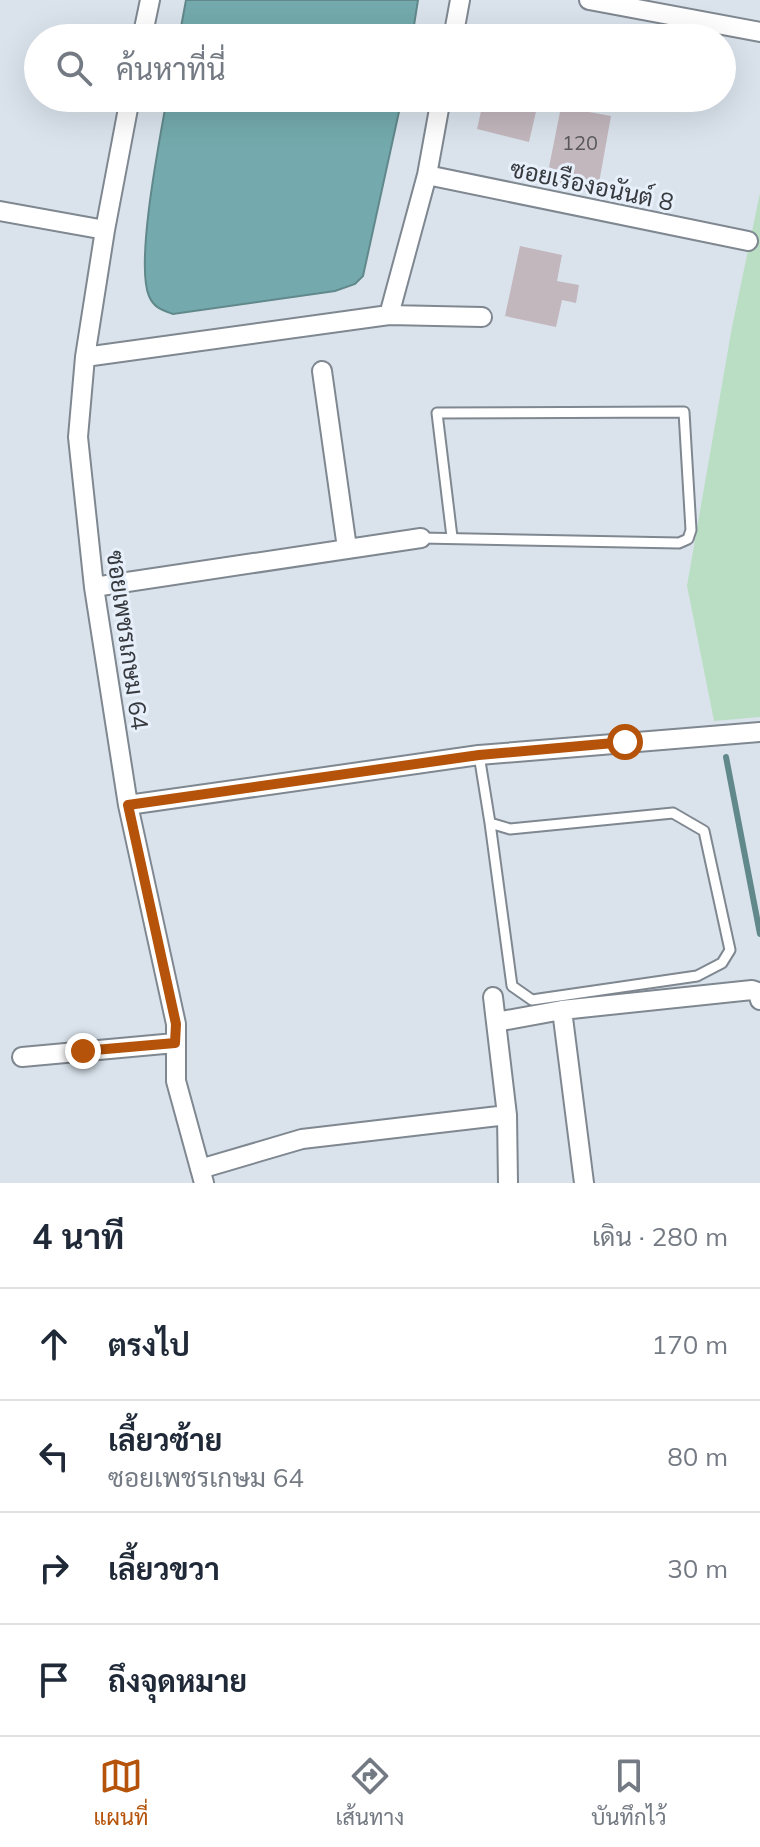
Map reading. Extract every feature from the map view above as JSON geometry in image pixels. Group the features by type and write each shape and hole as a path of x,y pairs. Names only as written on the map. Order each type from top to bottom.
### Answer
{"street":[{"path":"145,24 150,0"},
{"path":"456,24 460,0"},
{"path":"589,0 717,24"},
{"path":"736,28 760,32"},
{"name":"ซอยเพชรเกษม 64","path":"127,112 85,357 78,437 94,587 128,805 176,1024 176,1081 202,1176"},
{"path":"389,315 427,175 438,112"},
{"name":"ซอยเรืองอนันต์ 8","path":"427,175 748,241"},
{"path":"0,211 105,230"},
{"path":"85,357 389,315 482,317"},
{"path":"322,371 347,548"},
{"path":"94,587 421,538"},
{"path":"128,805 479,755 752,732"},
{"path":"496,1022 562,1010 752,990 758,992 760,1000"},
{"path":"493,997 507,1115 508,1183"},
{"path":"562,1010 584,1183"},
{"path":"22,1057 175,1043"},
{"path":"202,1176 302,1139 507,1115"}],"lane":[{"path":"421,538 679,543 688,539 691,530 684,412 437,413 452,537"},
{"path":"479,755 512,986 532,1000 697,976 722,963 730,950 704,831 689,819 673,813 510,829 490,823"}],"green space":[{"path":"760,193 760,717 714,721 687,586 732,327"}],"water":[{"path":"186,0 418,0 414,24 182,24"},
{"path":"165,112 399,112 363,276 355,284 335,291 173,314 162,310 151,300 145,280 150,200"}],"building":[{"path":"481,112 536,112 529,142 477,129"},
{"path":"560,112 611,116 597,194 557,186 559,172 549,167"},
{"path":"520,246 562,255 557,281 579,285 576,303 562,300 556,327 505,316"}],"waterway":[{"path":"726,757 760,934"}],"route":[{"path":"83,1051 175,1043 176,1024 128,805 479,755 625,742"}]}
